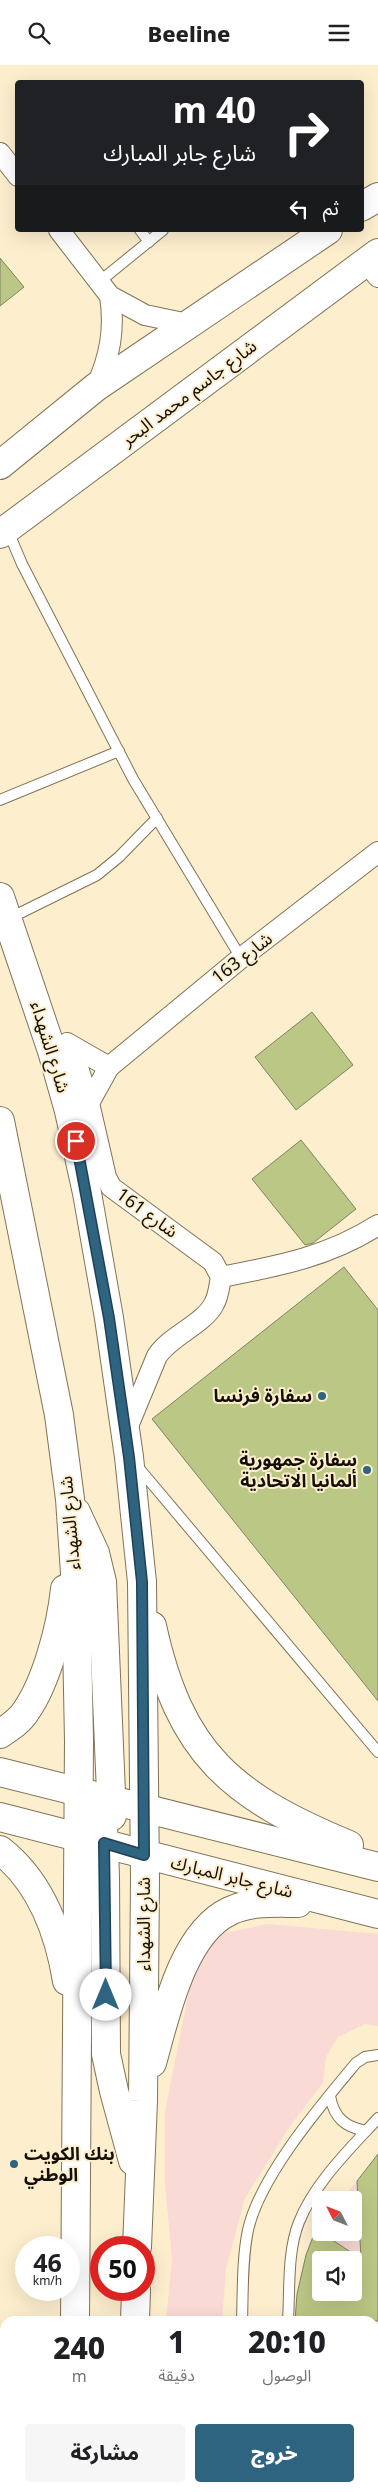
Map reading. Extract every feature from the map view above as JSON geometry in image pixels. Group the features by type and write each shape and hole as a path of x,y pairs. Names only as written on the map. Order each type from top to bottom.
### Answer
{"main road":[{"path":"364,205 378,197"},
{"path":"0,465 11,451 96,387 325,232"},
{"name":"شارع جاسم محمد البحر","path":"4,531 374,264"},
{"name":"شارع الشهداء","path":"4,908 42,1020 69,1111 88,1199 109,1318 127,1445 142,1582 144,1807 143,2101 138,2236"},
{"name":"شارع الشهداء","path":"1,1133 59,1415 70,1499 79,1665 78,1792"},
{"path":"70,1499 92,1545 102,1582 110,1799 113,1825 117,1834 127,1846 144,1855"},
{"path":"0,1734 26,1712 41,1682 60,1617 72,1528"},
{"path":"142,1582 154,1638 177,1708 195,1740 212,1762 237,1785 275,1811 318,1833 378,1858"},
{"path":"0,1772 378,1867"},
{"path":"75,2316 78,2065 91,1840 100,1812 90,1799 78,1792"},
{"name":"شارع جابر المبارك","path":"0,1817 378,1914"},
{"path":"91,1840 106,2054 121,2120 140,2185"},
{"path":"0,1850 30,1880 51,1922 65,1967 78,2065"},
{"path":"143,2101 158,2042 180,1976 193,1947 208,1927 230,1910 250,1905 336,1903"},
{"path":"134,2316 135,2301"}],"street":[{"path":"0,153 15,172"},
{"path":"61,232 104,289 145,315 188,324"},
{"path":"96,387 104,370 113,332 104,289"},
{"name":"شارع 163","path":"89,1103 109,1067 240,958 376,859"},
{"path":"42,1020 72,1047 109,1067"},
{"name":"شارع 161","path":"72,1047 89,1103 106,1177 112,1187 213,1262 221,1277"},
{"path":"127,1445 157,1357 164,1345 202,1317 214,1305 221,1277 293,1263 331,1250 378,1225"}],"lane":[{"path":"142,232 149,242"},
{"path":"104,289 161,232"},
{"path":"4,531 119,751 240,958"},
{"path":"0,800 119,751"},
{"path":"4,908 97,875 120,857 157,818"},
{"path":"127,1445 378,1752"},
{"path":"242,2316 244,2259 248,2230 261,2193 288,2150 356,2063 366,2057 378,2055"},
{"path":"330,2097 333,2110 341,2121 352,2129 366,2131"},
{"path":"288,2316 292,2259 298,2223 319,2186 378,2118"}],"shaded area":[{"path":"268,1924 378,1934 378,2026 365,2024 338,2037 326,2057 323,2083 290,2126 245,2198 226,2269 222,2316 166,2316 172,2260 165,2183 165,2111 192,1976 207,1949 224,1933"},
{"path":"357,2181 358,2191 349,2191"},
{"path":"362,2220 378,2239 378,2271 362,2260 362,2251 349,2251 334,2241 362,2241"}],"building":[{"path":"0,258 24,287 0,306"},
{"path":"312,1012 353,1065 296,1110 255,1057"},
{"path":"301,1140 356,1209 313,1243 305,1245 252,1179"},
{"path":"344,1267 378,1310 378,1701 152,1419"},
{"path":"378,2154 378,2316 295,2316 297,2294 306,2255 312,2239 312,2241 334,2241 349,2251 312,2251 312,2301 362,2301 362,2251 360,2241 362,2241 362,2191 358,2191 357,2181"}],"place":[{"name":"سفارة فرنسا","path":"322,1396"},
{"name":"سفارة جمهورية ألمانيا الاتحادية","path":"367,1470"},
{"name":"بنك الكويت الوطني","path":"14,2164"}],"route":[{"path":"76,1141 90,1206 109,1318 129,1457 142,1582 144,1855 104,1843 106,1877 106,1995"}]}
